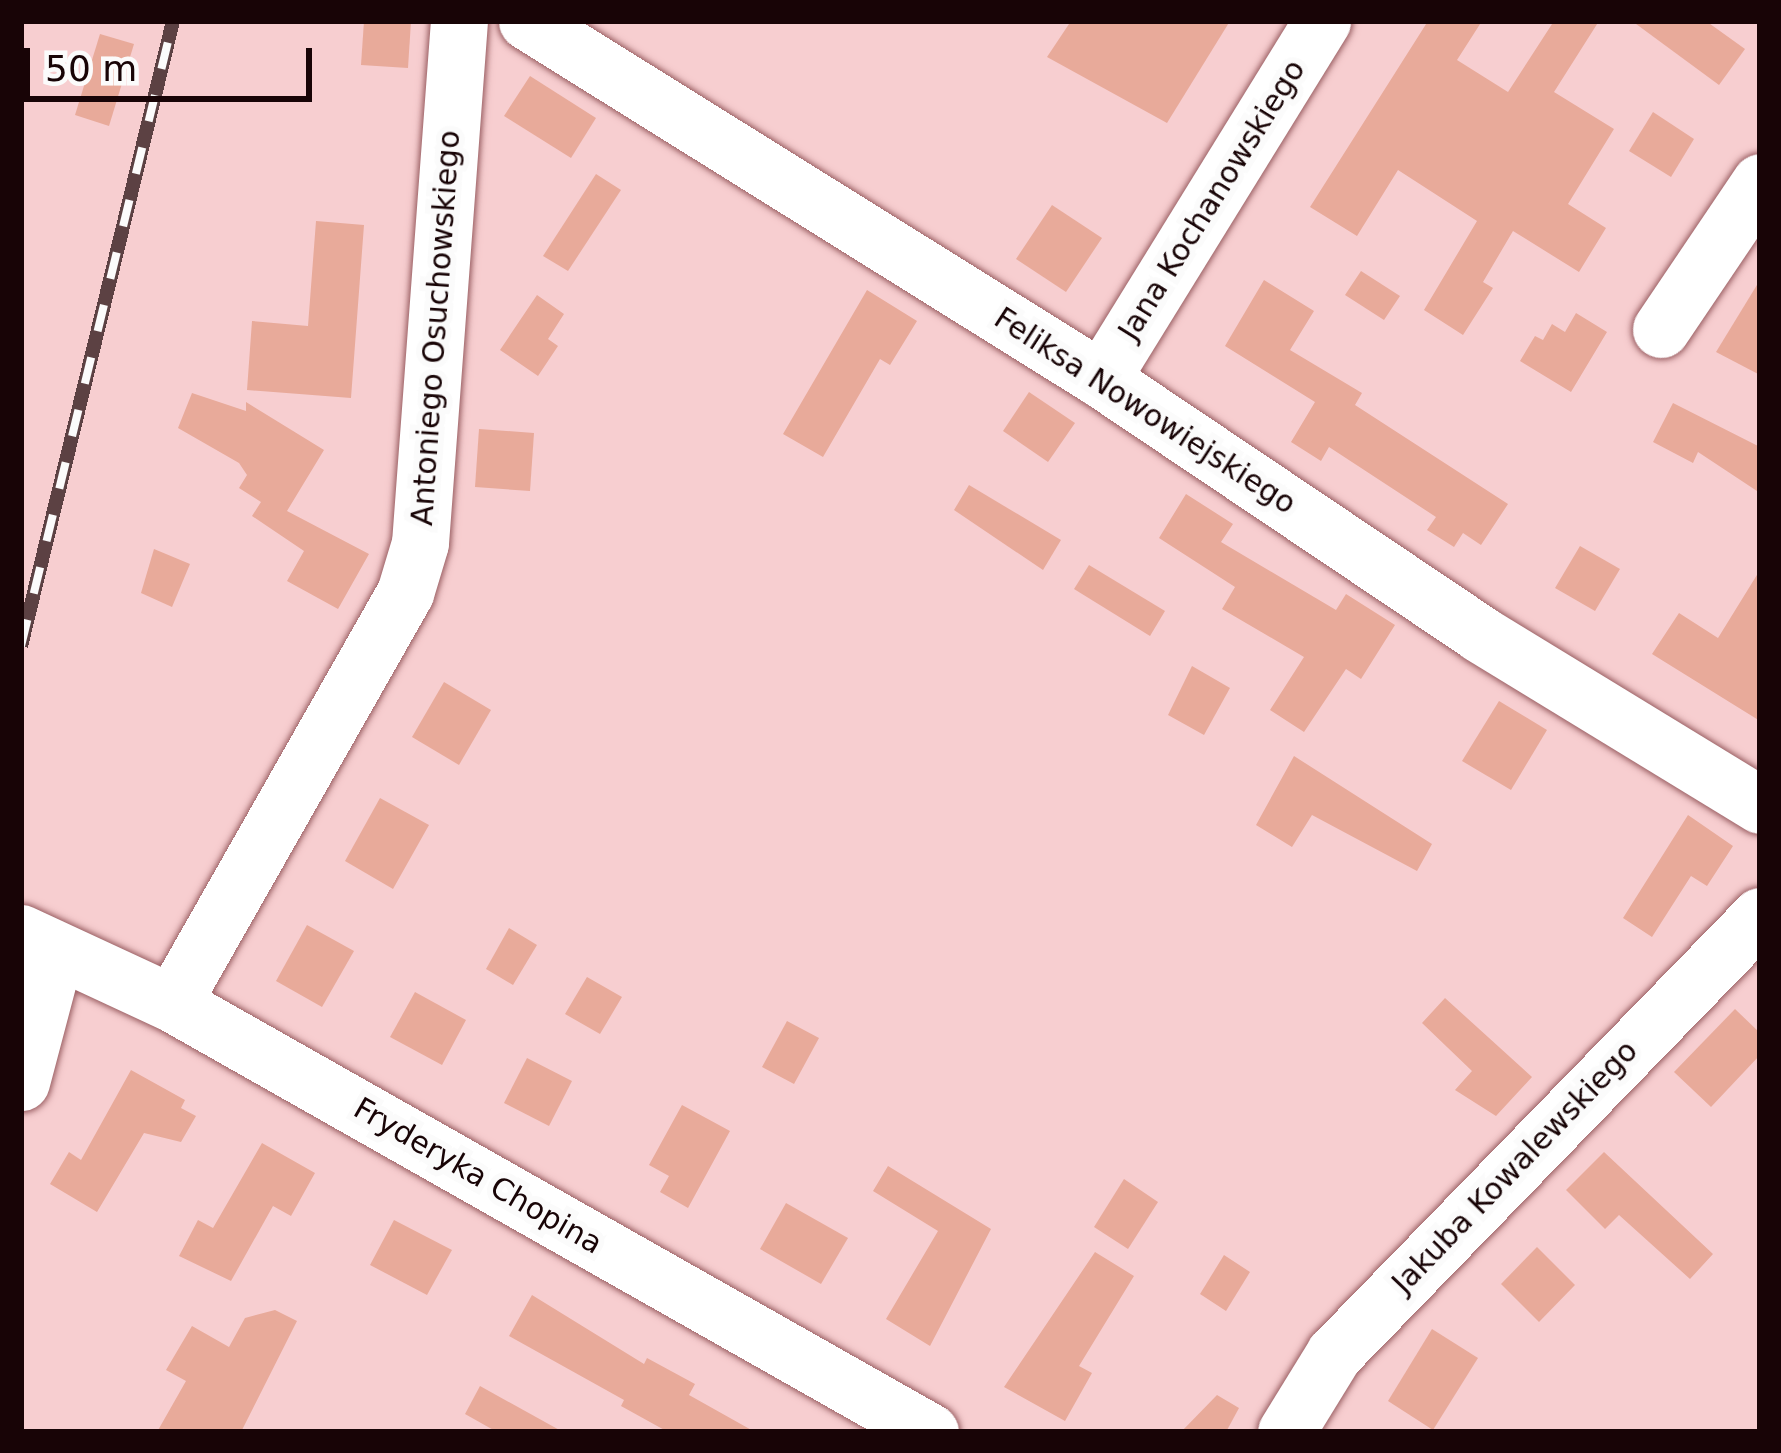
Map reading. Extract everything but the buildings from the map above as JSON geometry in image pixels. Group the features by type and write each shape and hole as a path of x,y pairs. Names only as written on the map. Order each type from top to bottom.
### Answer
{"street":[{"name":"Antoniego Osuchowskiego","path":"172,1003 405,593 420,543 459,21"},
{"name":"Feliksa Nowowiejskiego","path":"527,21 1101,379 1480,634 1760,806"},
{"name":"Jana Kochanowskiego","path":"1101,379 1322,21"},
{"path":"1661,329 1760,182"},
{"name":"Jakuba Kowalewskiego","path":"1286,1432 1334,1354 1760,916"},
{"name":"Fryderyka Chopina","path":"38,943 172,1003 929,1432"},
{"path":"21,1082 38,943"}],"railway":[{"path":"21,646 173,21"}]}
